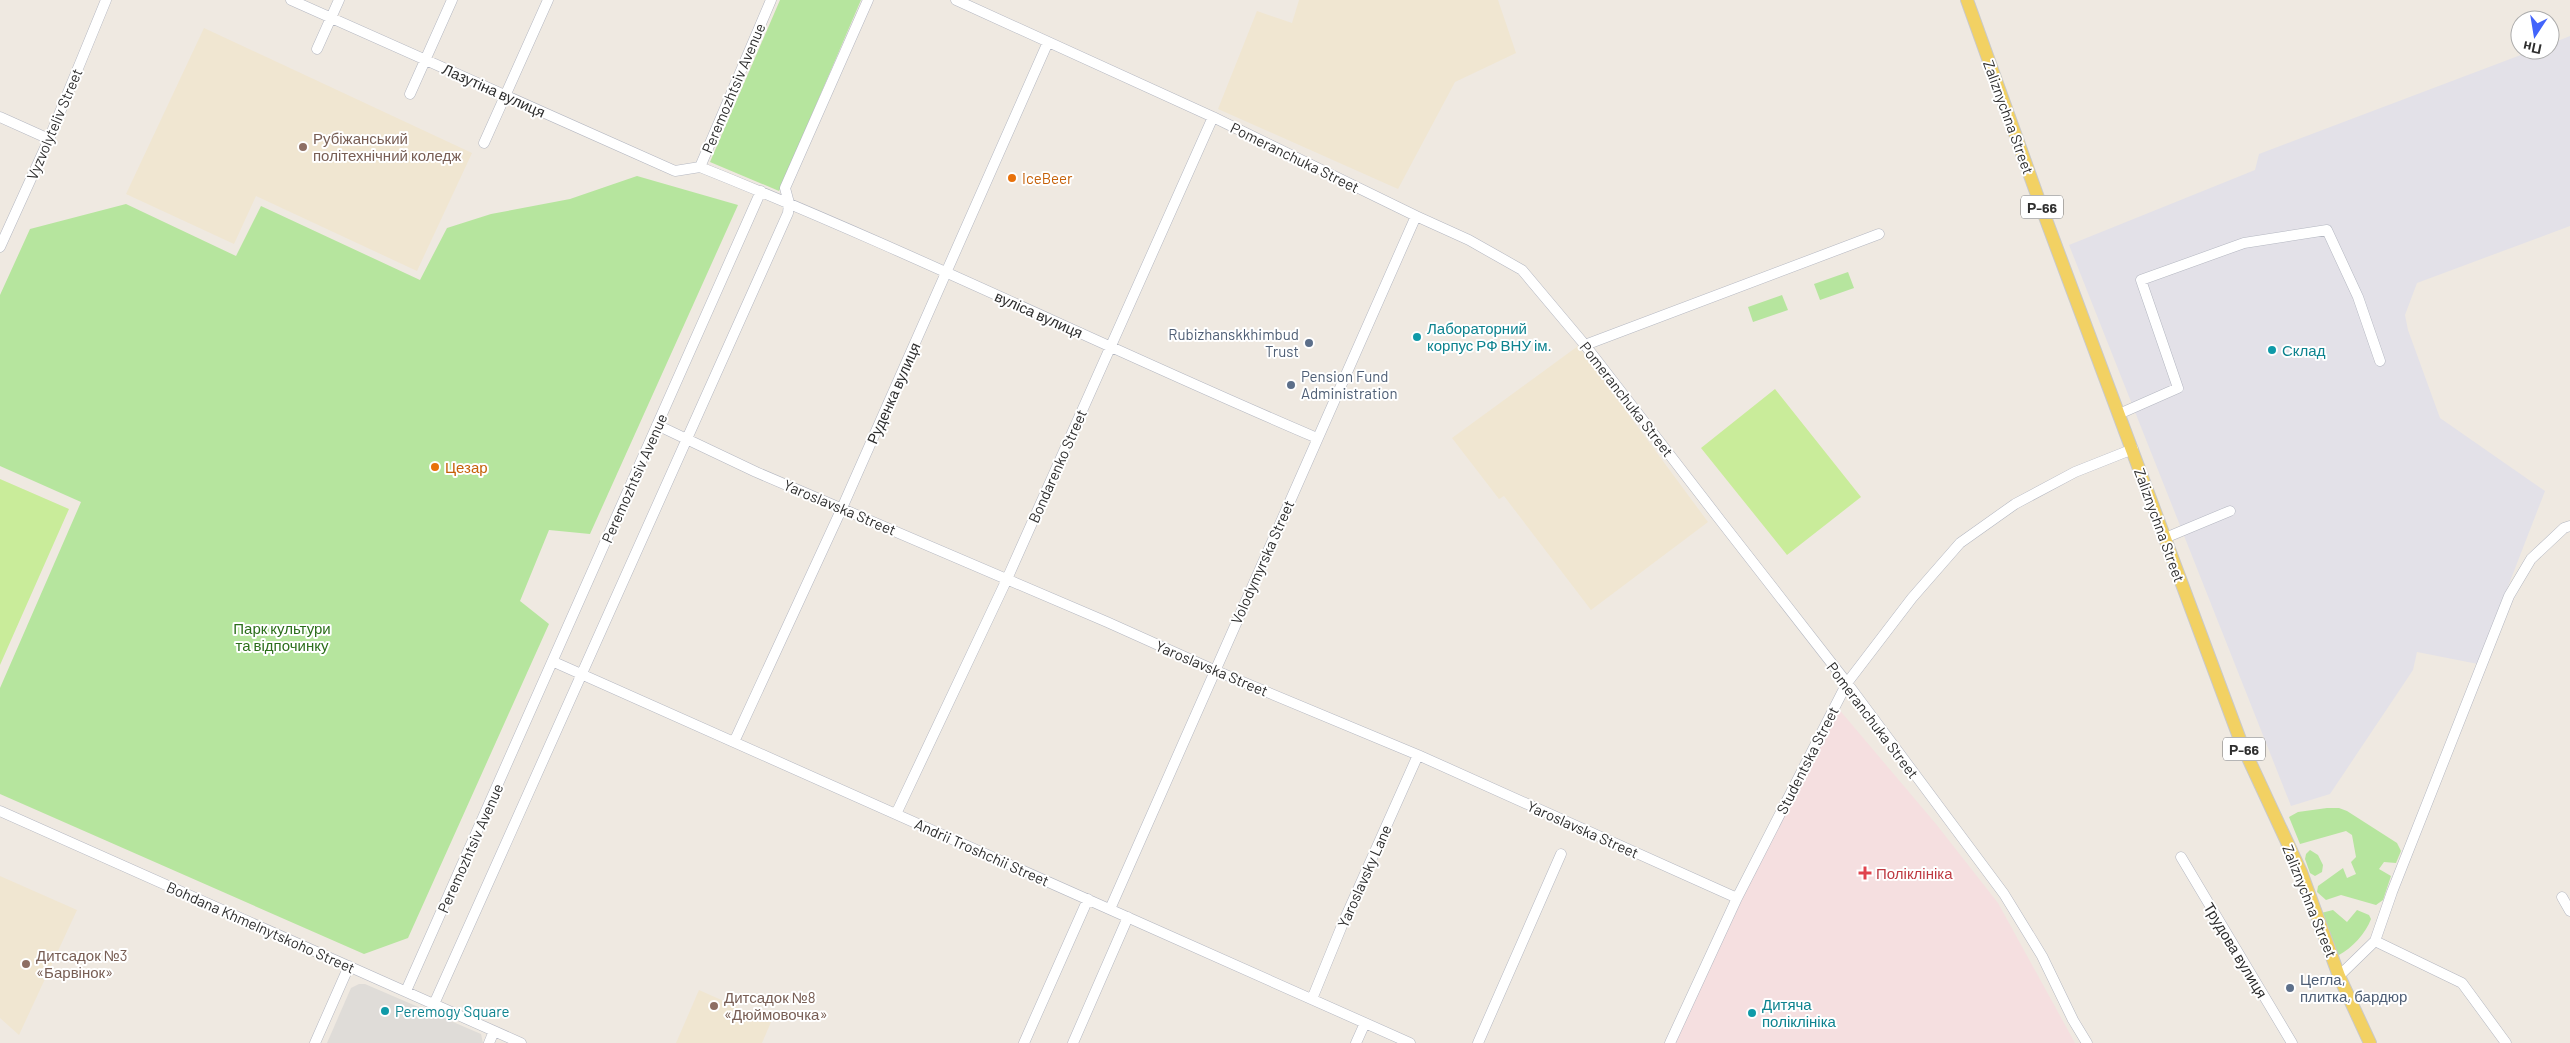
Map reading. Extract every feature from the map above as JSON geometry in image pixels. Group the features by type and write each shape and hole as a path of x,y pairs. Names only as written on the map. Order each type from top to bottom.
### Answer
{"main road":[{"name":"Zaliznychna Street","path":"1968,0 2242,745 2300,872 2366,1042"}],"street":[{"name":"Vyzvolyteliv Street","path":"0,247 49,139 106,0"},
{"name":"Лазутіна вулиця","path":"291,0 675,171 700,166"},
{"path":"317,49 339,0"},
{"path":"410,94 452,0"},
{"path":"484,143 548,0"},
{"name":"Peremozhtsiv Avenue","path":"406,991 554,662 761,191 700,166 771,0"},
{"name":"Peremozhtsiv Avenue","path":"434,1004 788,214 785,188 868,0"},
{"name":"Pomeranchuka Street","path":"956,0 1213,117 1469,240 1522,270 1585,344 1847,683 2004,894 2042,956 2087,1043"},
{"name":"Руденка вулиця","path":"734,742 842,508 1048,42"},
{"path":"0,117 49,139"},
{"name":"Bondarenko Street","path":"896,814 1007,579 1213,117"},
{"name":"вуліса вулиця","path":"761,191 1111,346 1188,383 1317,438"},
{"name":"Volodymyrska Street","path":"1110,908 1416,216"},
{"path":"2119,414 2178,388 2140,280 2244,243 2327,230 2358,297 2380,361"},
{"path":"1585,344 1879,234"},
{"name":"Yaroslavska Street","path":"658,425 842,508 1214,670 1418,755 1737,898"},
{"name":"Studentska Street","path":"1670,1043 1737,898 1847,683 1912,598 1960,543 2024,500 2075,472 2132,449"},
{"path":"2165,538 2230,511"},
{"path":"2339,976 2376,941 2392,892 2509,596 2531,559 2564,528 2570,526"},
{"name":"Andrii Troshchii Street","path":"554,662 1410,1043"},
{"name":"Yaroslavsky Lane","path":"1312,999 1343,922 1418,755"},
{"name":"Bohdana Khmelnytskoho Street","path":"0,811 521,1043"},
{"path":"1478,1043 1561,854"},
{"name":"Трудова вулиця","path":"2181,857 2292,1043"},
{"path":"2562,897 2570,911"},
{"path":"1024,1043 1088,899"},
{"path":"1072,1043 1128,917"},
{"path":"2376,941 2462,983 2506,1043"},
{"path":"315,1043 349,966"},
{"path":"1356,1043 1365,1023"},
{"path":"489,1043 494,1031"}],"shaded area":[{"path":"1299,0 1498,0 1516,53 1455,82 1398,189 1218,109 1257,11 1292,23"},
{"name":"Рубіжанський політехнічний коледж","path":"204,28 472,153 417,271 256,196 234,244 126,194"},
{"path":"2570,36 2570,226 2417,283 2405,315 2408,330 2440,418 2545,491 2478,664 2417,652 2413,670 2330,794 2291,806 2069,245 2255,170 2259,154 2510,59 2560,60 2560,40"},
{"path":"1578,346 1708,522 1591,610 1504,496 1499,499 1452,438"},
{"name":"Поліклініка","path":"1837,707 1936,824 1998,903 2075,1043 1673,1043"},
{"name":"Дитсадок №3 «Барвінок»","path":"0,876 77,910 19,1035 0,1018"},
{"name":"Peremogy Square","path":"359,984 365,984 481,1034 483,1043 327,1043 351,988"},
{"name":"Дитсадок №8 «Дюймовочка»","path":"699,990 771,1022 762,1043 676,1043"}],"green space":[{"path":"780,0 861,0 779,191 710,162"},
{"name":"Парк культури та відпочинку","path":"637,176 738,205 590,534 549,530 520,601 549,624 408,938 364,954 0,794 0,688 81,502 0,466 0,295 30,229 126,204 236,256 261,206 420,280 447,228 491,214 570,199"},
{"path":"1848,272 1854,288 1820,300 1814,284"},
{"path":"1782,295 1788,310 1753,322 1748,307"},
{"path":"1775,389 1861,497 1787,555 1701,448"},
{"path":"0,479 69,509 0,665"},
{"path":"2339,808 2347,811 2397,843 2401,851 2396,863 2384,862 2379,869 2391,876 2383,900 2376,905 2341,895 2326,900 2317,892 2318,886 2343,868 2347,878 2356,874 2351,862 2356,857 2352,835 2346,831 2300,844 2289,817 2298,812"},
{"path":"2310,850 2318,855 2323,865 2322,872 2315,876 2310,873 2305,859 2306,854"},
{"path":"2333,910 2347,922 2357,910 2369,915 2371,919 2366,930 2358,940 2339,955 2334,951 2321,913"}],"place":[{"name":"Рубіжанський політехнічний коледж","path":"303,147"},
{"name":"IceBeer","path":"1012,178"},
{"name":"Лабораторний корпус РФ ВНУ ім.","path":"1417,337"},
{"name":"Rubizhanskkhimbud Trust","path":"1309,343"},
{"name":"Склад","path":"2272,350"},
{"name":"Pension Fund Administration","path":"1291,385"},
{"name":"Цезар","path":"435,467"},
{"name":"Поліклініка","path":"1865,873"},
{"name":"Дитсадок №3 «Барвінок»","path":"26,964"},
{"name":"Цегла, плитка, бардюр","path":"2290,988"},
{"name":"Дитсадок №8 «Дюймовочка»","path":"714,1006"},
{"name":"Peremogy Square","path":"385,1011"},
{"name":"Дитяча поліклініка","path":"1752,1013"}]}
